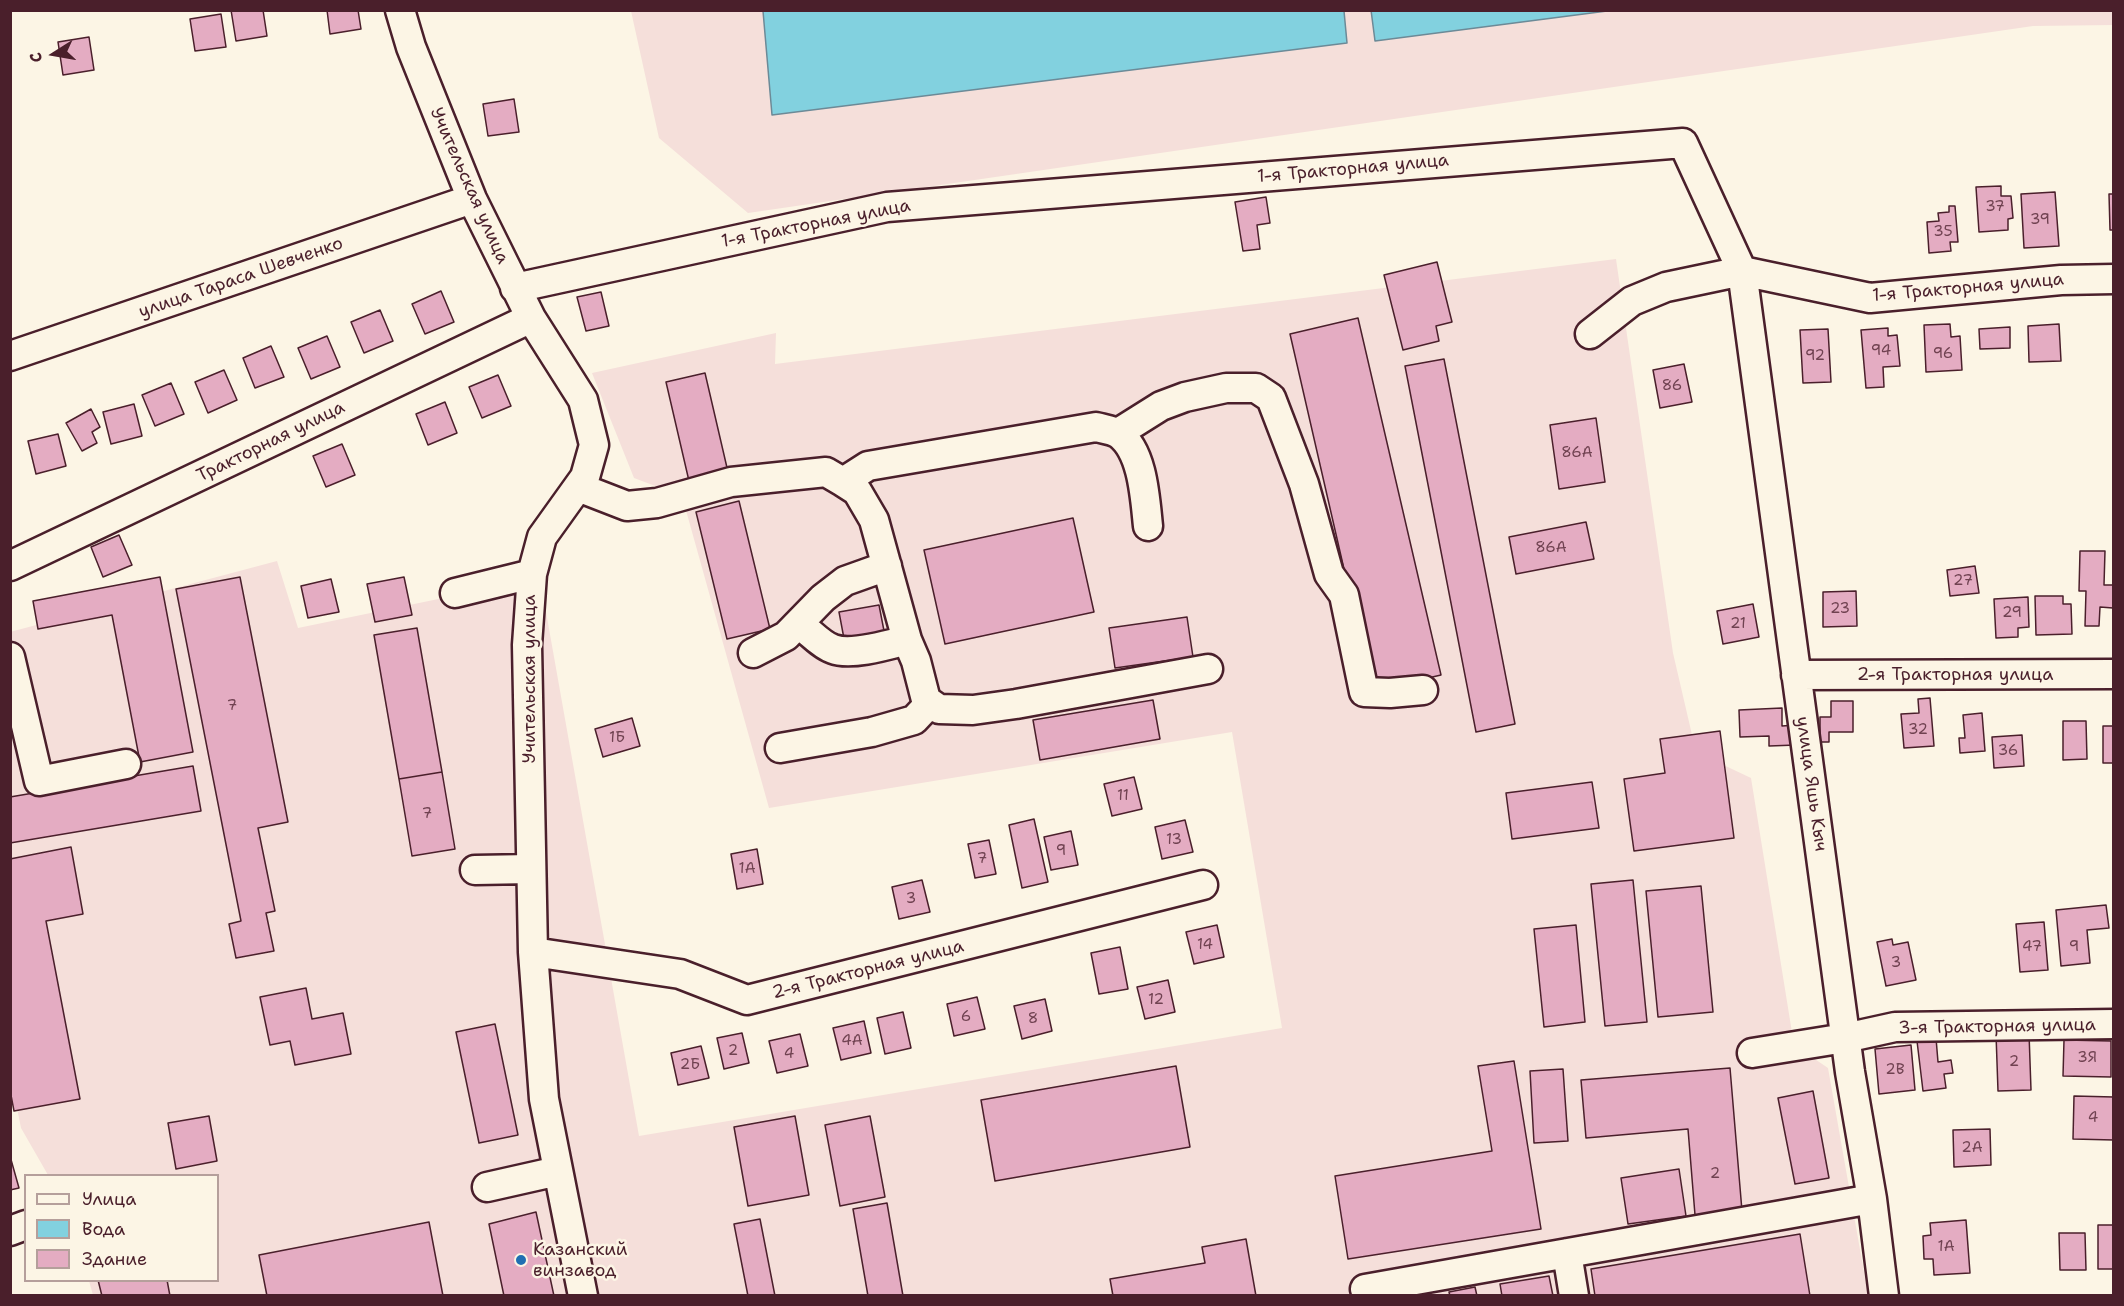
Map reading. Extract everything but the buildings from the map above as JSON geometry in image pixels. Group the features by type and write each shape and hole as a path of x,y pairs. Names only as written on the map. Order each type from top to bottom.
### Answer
{"street":[{"name":"Учительская улица","path":"400,10 411,47 472,200 531,318 583,400 594,445 585,477 542,537 532,574 527,645 533,952 544,1099 583,1296"},
{"name":"1-я Тракторная улица","path":"515,288 887,207 1683,143 1742,271 1870,298 2061,280 2114,279"},
{"name":"улица Тараса Шевченко","path":"10,356 472,200"},
{"path":"1590,334 1632,301 1666,287 1742,271"},
{"name":"улица Яшь Кыч","path":"1742,271 1845,1038 1872,1199 1884,1296"},
{"name":"Тракторная улица","path":"10,566 531,318"},
{"path":"1118,433 1161,406 1185,397 1226,388 1256,388 1271,398 1304,484 1329,574 1344,595 1364,692 1390,693 1423,690"},
{"path":"843,483 868,466 1096,427 1118,433 1129,446 1142,474 1148,526"},
{"path":"578,488 627,506 657,503 731,482 826,472 857,491 874,520 926,700 939,710 973,710 1208,669"},
{"path":"753,653 786,636 823,598 845,581 887,566"},
{"path":"455,593 532,574"},
{"path":"799,624 833,649 878,647 907,640"},
{"path":"10,657 39,781 126,764"},
{"name":"2-я Тракторная улица","path":"1796,675 2114,674"},
{"path":"780,748 872,732 914,720 930,703"},
{"path":"475,870 531,869"},
{"name":"2-я Тракторная улица","path":"533,952 680,974 747,1000 1203,885"},
{"name":"3-я Тракторная улица","path":"1752,1053 1895,1028 2114,1024"},
{"path":"487,1187 558,1171"},
{"path":"1365,1289 1872,1199"},
{"path":"1566,1253 1574,1296"}],"shaded area":[{"path":"2113,10 2114,25 2033,26 748,213 659,138 631,11"},
{"path":"1616,259 1673,653 1696,752 1751,778 1794,1045 1828,1068 1868,1295 93,1295 89,1282 219,1282 219,1174 47,1174 21,1128 10,1073 10,632 277,561 298,628 540,578 639,1136 1282,1028 1232,732 769,808 682,496 634,478 592,373 776,333 775,364"}],"water":[{"path":"1371,10 1607,10 1607,11 1375,41"},
{"path":"763,11 1344,11 1347,43 772,115"}],"place":[{"name":"Казанский винзавод","path":"521,1260"}]}
